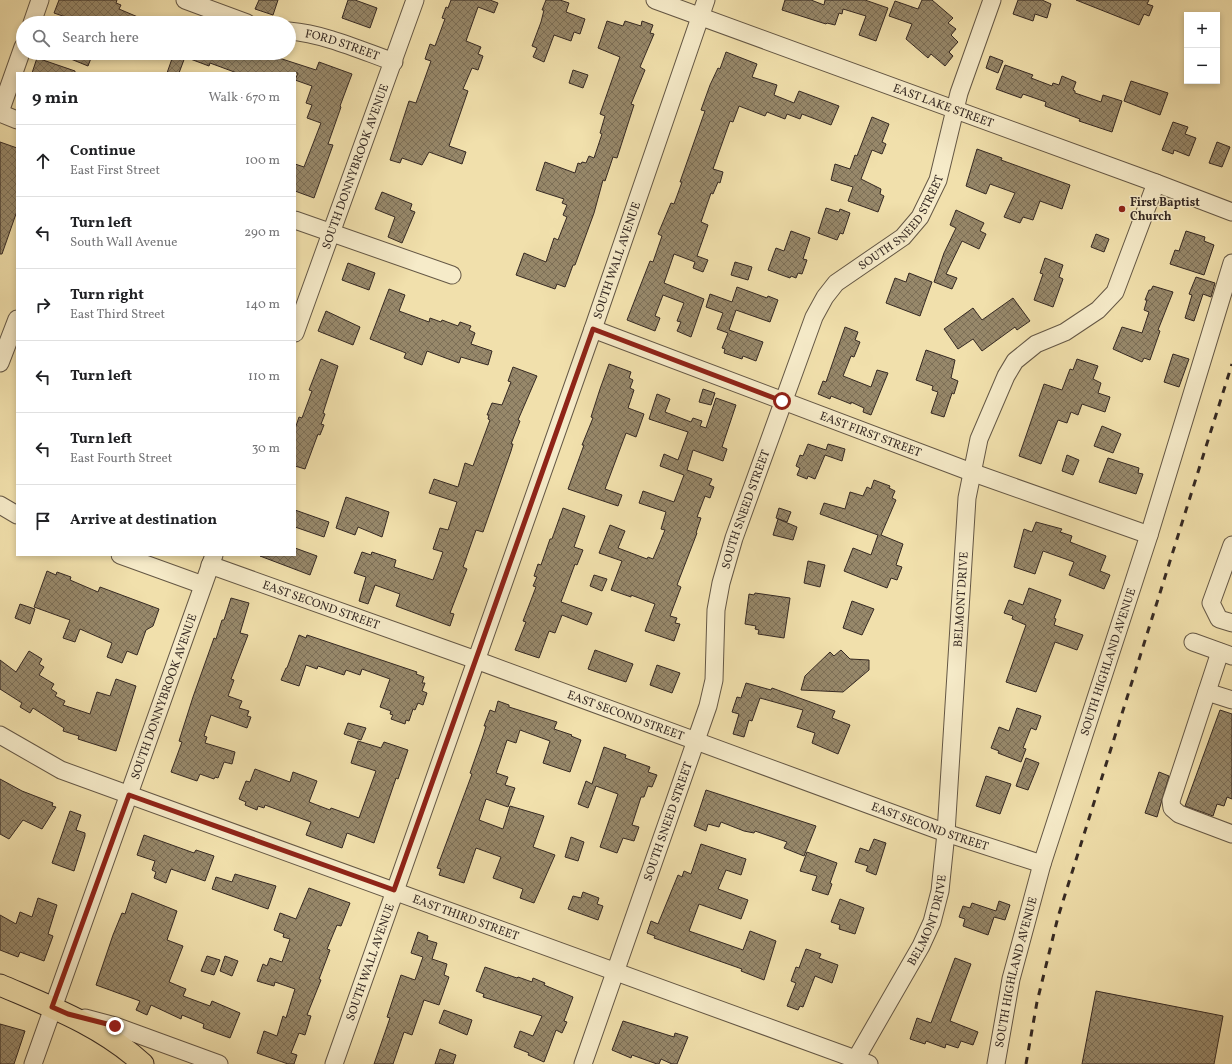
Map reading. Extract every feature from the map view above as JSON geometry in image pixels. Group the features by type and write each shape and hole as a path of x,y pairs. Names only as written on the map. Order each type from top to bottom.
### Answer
{"main road":[{"path":"0,985 60,1010 97,1029 128,1051 143,1064"}],"street":[{"path":"34,16 40,0"},
{"path":"185,0 228,16"},
{"name":"SOUTH DONNYBROOK AVENUE","path":"296,330 394,62 415,0"},
{"name":"EAST LAKE STREET","path":"655,0 1232,212"},
{"name":"SOUTH WALL AVENUE","path":"334,1064 394,890 593,329 706,0"},
{"name":"SOUTH SNEED STREET","path":"583,1064 614,971 705,713 714,680 716,610 721,583 734,538 782,401 814,317 825,297 836,283 903,237 920,217 938,180 954,110 992,0"},
{"name":"FORD STREET","path":"296,32 329,39 394,62"},
{"path":"16,120 0,112 18,60"},
{"name":"BELMONT DRIVE","path":"859,1062 921,946 932,922 940,891 946,833 967,498 971,472 979,439 1006,376 1015,361 1036,344 1065,332 1098,310 1115,292 1156,183"},
{"path":"296,220 452,275"},
{"name":"SOUTH HIGHLAND AVENUE","path":"996,1064 1011,979 1042,864 1150,535 1232,263"},
{"path":"0,363 16,322"},
{"name":"EAST FIRST STREET","path":"593,329 971,472 1150,535"},
{"path":"0,505 16,514"},
{"path":"1232,544 1211,603 1219,619 1232,623"},
{"path":"123,556 203,585"},
{"name":"SOUTH DONNYBROOK AVENUE","path":"33,1064 60,1010 129,795 212,560"},
{"name":"EAST SECOND STREET","path":"212,560 476,660 946,833 1042,864"},
{"path":"1193,642 1226,654 1207,692 1171,801 1172,808 1179,814 1232,834"},
{"path":"1207,692 1232,700"},
{"name":"EAST THIRD STREET","path":"0,735 61,770 394,890 859,1062"},
{"path":"60,1010 115,1026 219,1064"}],"building":[{"path":"59,0 117,0 116,3 121,5 119,9 136,16 63,16 54,13"},
{"path":"259,0 278,0 273,15 255,9"},
{"path":"348,0 355,0 377,8 370,28 342,18"},
{"path":"451,0 490,0 498,3 494,13 478,7 466,41 481,47 478,54 483,56 478,70 472,68 463,89 468,91 449,146 466,152 462,164 429,152 422,165 402,158 400,163 390,160 409,101 416,103 431,61 425,59 430,44 435,46 445,19 442,18 446,7 448,8"},
{"path":"546,0 560,0 569,3 566,12 585,19 580,34 574,32 571,41 554,35 544,62 533,57 537,48 532,46 541,22 544,10 542,10"},
{"path":"785,0 811,0 824,5 825,0 865,0 888,8 876,41 859,35 866,16 843,9 842,14 839,13 835,25 826,24 782,10"},
{"path":"922,0 932,0 953,18 948,23 956,29 951,35 958,42 949,52 953,56 945,66 931,54 928,58 906,39 912,24 889,16 895,1 918,9"},
{"path":"1018,0 1042,0 1051,4 1047,18 1035,14 1033,21 1013,14"},
{"path":"1076,0 1149,0 1147,4 1153,6 1149,16 1144,14 1139,25"},
{"path":"607,21 623,26 625,21 641,26 642,21 653,25 650,33 654,34 640,67 645,70 631,104 634,105 617,158 613,157 605,181 603,180 594,213 575,265 573,265 565,287 557,284 555,289 516,275 524,253 546,262 554,238 558,240 567,217 563,215 567,205 562,203 564,199 536,190 545,162 575,173 578,163 586,163 589,156 594,158 602,134 600,133 605,116 600,114 620,57 598,48"},
{"path":"726,52 757,64 752,77 777,85 774,95 794,103 799,91 839,106 831,125 802,114 800,119 787,114 785,119 767,112 765,116 739,106 733,122 730,121 713,169 723,172 720,183 718,182 713,194 711,193 701,222 708,225 697,256 708,260 703,272 693,268 695,262 674,254 664,283 704,299 691,337 677,331 681,322 677,321 684,303 663,295 655,316 660,318 655,331 627,320 650,261 653,262 662,236 658,234 671,203 674,204 682,182 680,182 705,111 701,110 710,85 718,68 720,69"},
{"path":"990,56 1003,61 998,73 986,68"},
{"path":"36,60 43,60 75,71 75,72 32,72"},
{"path":"73,60 90,60 88,66"},
{"path":"172,60 184,60 179,72 167,72"},
{"path":"193,60 285,60 316,70 319,62 352,74 328,144 333,145 314,198 296,191 296,164 304,167 321,123 307,118 312,105 306,103 312,86 296,80 298,73 296,72 234,72 210,63 209,66"},
{"path":"1005,65 1033,75 1031,78 1052,86 1053,83 1059,85 1062,76 1076,82 1073,90 1075,93 1101,102 1103,95 1122,101 1112,132 1079,121 1080,119 1045,106 1046,102 1023,94 1021,98 996,89"},
{"path":"573,70 588,75 583,88 569,83"},
{"path":"1131,81 1168,93 1160,115 1124,101"},
{"path":"872,117 889,124 882,142 886,144 882,154 872,150 861,179 881,189 880,194 884,196 878,212 848,201 853,187 831,180 835,164 850,169 855,155 857,156"},
{"path":"1173,122 1188,127 1185,134 1196,138 1189,156 1174,150 1173,154 1162,150"},
{"path":"0,142 16,148 16,214 2,254 0,254"},
{"path":"1217,142 1230,147 1222,167 1209,163"},
{"path":"977,149 1002,158 1001,160 1070,185 1062,209 1040,201 1033,220 1023,217 1020,223 1004,217 1015,193 990,184 986,194 966,186"},
{"path":"382,192 412,204 410,210 415,212 402,243 388,237 395,217 375,209"},
{"path":"826,208 839,212 840,209 850,213 843,234 840,233 837,240 818,233"},
{"path":"956,210 984,223 980,231 986,234 979,249 962,241 946,274 957,278 952,289 934,282 944,253 956,228 950,225"},
{"path":"791,231 810,238 803,259 807,260 802,274 798,273 796,278 791,276 790,278 768,270 776,248 784,251"},
{"path":"1186,231 1205,237 1204,241 1214,245 1204,275 1170,264 1175,250 1179,251"},
{"path":"1096,234 1109,239 1104,252 1091,247"},
{"path":"1045,258 1063,265 1059,277 1063,279 1053,307 1034,300 1043,274 1040,273"},
{"path":"735,262 752,267 748,280 731,275"},
{"path":"348,263 375,273 369,290 342,280"},
{"path":"909,273 932,282 920,316 886,303 895,278 906,282"},
{"path":"1196,277 1215,283 1211,297 1203,294 1194,321 1185,318 1192,295 1189,294"},
{"path":"1153,286 1173,292 1158,330 1160,331 1150,360 1144,358 1142,362 1113,349 1122,327 1142,333 1149,312 1144,310 1147,300 1145,300 1149,290 1151,290"},
{"path":"737,287 767,298 768,296 778,300 770,322 736,310 729,330 763,342 756,361 743,356 742,359 724,353 725,349 722,348 728,333 717,329 723,313 706,307 710,294 732,302"},
{"path":"389,289 405,295 399,311 429,322 430,318 441,322 442,320 458,326 460,322 471,326 469,330 475,333 471,344 492,351 488,365 461,357 459,363 427,351 422,365 404,358 406,353 370,339"},
{"path":"1013,298 1030,321 1017,330 1015,327 982,351 973,339 958,349 944,329 973,308 982,320"},
{"path":"326,311 360,327 353,345 318,331"},
{"path":"845,327 858,332 855,340 860,342 854,357 851,356 843,376 871,387 877,370 888,373 871,415 863,412 864,408 851,402 851,404 831,396 830,399 818,394 823,381 826,382"},
{"path":"926,350 955,360 951,378 958,381 954,394 952,393 944,417 931,413 938,392 932,390 933,386 916,380"},
{"path":"1173,354 1189,359 1179,387 1164,382"},
{"path":"321,359 338,366 323,413 325,414 321,424 324,425 320,435 318,434 305,469 296,466 296,426 299,417 302,418 312,391 309,390"},
{"path":"1077,359 1098,366 1093,379 1101,383 1098,393 1110,397 1105,412 1082,404 1078,415 1071,412 1067,423 1058,420 1041,464 1019,456 1044,384 1062,390 1070,369 1073,370"},
{"path":"609,364 631,372 629,378 633,380 630,388 634,390 628,408 644,414 636,437 626,433 605,489 622,495 618,506 568,489 584,445 582,445 593,418 591,417"},
{"path":"513,367 537,376 518,420 520,421 511,444 513,444 511,451 483,532 476,530 463,567 467,569 450,613 454,614 450,626 396,606 400,594 375,585 368,604 359,601 366,577 354,573 362,552 371,555 372,552 396,560 394,567 433,580 443,552 433,549 440,528 448,530 457,502 429,493 434,479 458,487 465,463 473,466 490,420 488,419 489,415 487,415 492,403 502,405 511,382 508,381"},
{"path":"703,389 715,393 711,405 699,402"},
{"path":"657,394 670,399 665,412 691,422 693,418 702,421 700,426 706,428 716,398 736,405 722,447 727,449 723,461 693,450 687,470 712,479 709,485 714,487 710,498 705,496 697,517 701,518 697,533 677,585 681,587 670,616 677,618 675,623 680,624 674,641 645,631 655,604 631,595 631,597 611,590 622,561 599,553 610,525 625,531 618,548 647,559 648,557 653,559 665,530 661,529 666,512 639,503 643,491 674,502 684,475 660,466 664,454 678,460 688,432 649,419"},
{"path":"1102,426 1121,434 1113,453 1094,446"},
{"path":"808,444 826,450 828,444 845,449 842,461 825,455 815,479 808,476 807,479 797,475 800,468 796,466 800,455 803,456"},
{"path":"1067,455 1079,460 1073,475 1062,471"},
{"path":"1108,458 1139,468 1138,473 1143,474 1136,494 1099,482"},
{"path":"874,480 890,486 889,488 895,491 892,498 896,500 881,535 903,544 896,565 902,567 897,580 891,578 887,588 844,571 853,548 871,555 878,535 820,514 824,503 845,509 850,492 863,496 867,487 871,489"},
{"path":"346,497 389,512 382,537 358,527 355,535 336,528"},
{"path":"563,508 585,516 574,547 583,550 577,565 575,564 561,602 592,613 587,625 562,615 555,633 549,631 539,658 515,650 526,622 523,621 536,587 533,586 537,577 534,576 538,564 541,565"},
{"path":"779,508 791,512 787,522 776,518"},
{"path":"296,510 329,522 324,537 296,527"},
{"path":"778,519 797,527 793,540 773,535"},
{"path":"1036,522 1062,529 1060,532 1072,536 1070,542 1106,556 1100,571 1110,575 1104,589 1069,575 1074,562 1043,551 1035,574 1014,567 1024,529 1032,532"},
{"path":"296,548 317,556 310,575 260,556 296,556"},
{"path":"808,561 825,565 820,587 804,583"},
{"path":"47,571 56,575 57,572 71,577 70,580 98,592 100,587 159,609 153,626 146,630 137,655 127,651 122,663 107,657 112,643 80,629 75,642 63,638 70,620 34,607"},
{"path":"594,575 607,579 602,591 590,586"},
{"path":"1029,588 1061,600 1054,618 1056,619 1054,625 1083,635 1077,650 1055,642 1036,692 1006,682 1026,625 1012,619 1013,616 1004,613 1009,600 1023,605"},
{"path":"755,593 790,598 784,638 758,634 759,630 755,629 756,626 745,624 749,594 754,595"},
{"path":"231,598 249,603 240,633 248,635 231,679 234,680 228,696 242,701 239,708 249,711 247,716 251,717 247,728 211,715 204,736 207,737 205,743 235,752 232,764 224,762 218,778 215,777 214,779 200,774 197,781 171,772 182,742 179,741 193,697 214,638 216,639"},
{"path":"852,601 874,609 862,635 843,628"},
{"path":"20,604 35,609 30,624 15,618"},
{"path":"299,635 306,638 307,635 417,672 416,674 424,677 422,683 425,683 422,691 427,693 423,705 418,703 415,710 413,709 409,721 406,720 405,724 391,719 393,715 390,714 391,711 380,707 390,679 362,669 360,675 346,670 344,675 318,666 317,669 306,665 299,686 281,680"},
{"path":"595,650 633,664 626,682 588,669"},
{"path":"841,650 850,659 869,660 869,670 843,692 801,690 805,676 830,652 834,656"},
{"path":"29,651 42,659 39,664 44,667 39,675 54,684 51,689 57,693 55,696 65,701 63,705 90,714 97,692 110,696 116,679 136,686 116,751 78,739 79,736 63,731 64,728 33,708 30,713 20,707 22,703 0,689 0,660 16,672"},
{"path":"657,665 680,673 672,693 650,685"},
{"path":"746,683 771,690 772,688 835,711 832,718 850,725 838,754 812,743 815,733 797,727 803,710 760,698 752,721 749,720 744,737 733,734 739,714 732,712 737,697 741,698"},
{"path":"498,701 509,705 509,707 557,722 554,729 572,735 571,736 581,740 570,772 543,763 550,741 520,730 516,743 507,740 496,773 508,777 505,785 515,788 508,807 486,799 479,820 503,829 510,806 544,816 533,847 555,855 534,903 520,898 523,889 493,878 501,857 476,848 464,883 439,875 441,869 437,868 472,774 470,773 486,726 484,726 490,710 495,712"},
{"path":"1017,708 1041,716 1036,730 1031,728 1023,748 1026,749 1021,762 998,753 999,751 991,748 999,727 1009,731"},
{"path":"1220,710 1232,714 1232,799 1227,797 1224,806 1217,804 1213,816 1185,806"},
{"path":"348,723 366,728 361,740 344,734"},
{"path":"358,741 381,748 384,742 408,750 398,779 396,778 374,843 347,833 342,848 306,835 311,822 265,805 264,808 258,806 257,810 245,805 246,802 239,799 246,781 250,782 255,769 290,782 293,772 317,781 309,802 330,810 331,808 359,818 376,771 351,763"},
{"path":"604,747 626,755 625,758 650,767 648,772 657,775 652,787 648,786 644,797 641,797 632,825 639,827 634,841 623,838 617,853 600,847 618,794 596,786 588,808 578,804 586,781 592,784"},
{"path":"1026,758 1039,763 1028,790 1016,786"},
{"path":"1159,772 1169,776 1157,817 1145,813"},
{"path":"986,776 1011,784 1000,814 976,806"},
{"path":"0,779 22,791 53,803 52,806 56,807 42,829 23,820 9,839 0,834"},
{"path":"706,790 816,826 804,856 784,848 787,842 755,831 754,833 744,831 721,822 719,827 708,824 706,831 694,826"},
{"path":"70,811 81,815 76,830 85,833 74,871 52,863"},
{"path":"144,835 194,853 196,850 214,856 205,881 171,869 166,883 154,878 156,872 152,870 155,861 137,855"},
{"path":"571,837 584,842 578,861 565,857"},
{"path":"874,839 886,843 876,875 866,871 868,866 855,862 860,848 869,851"},
{"path":"701,844 746,859 741,875 726,870 718,889 748,900 741,919 699,904 689,931 743,950 750,931 776,941 764,980 741,971 742,969 654,938 655,936 647,933 651,921 658,924 678,875 682,877 684,871 691,874"},
{"path":"807,852 837,863 830,883 832,884 828,895 812,890 817,876 800,871"},
{"path":"235,874 276,886 268,909 212,889 216,877 232,882"},
{"path":"309,888 350,903 341,926 337,925 327,949 330,950 319,979 321,980 307,1015 311,1016 305,1035 299,1033 291,1053 297,1055 294,1064 288,1064 257,1053 264,1031 277,1036 283,1016 286,1018 295,989 275,982 274,986 257,981 263,964 267,966 270,958 282,962 290,939 283,937 284,934 274,930 280,913 296,919"},
{"path":"583,892 599,898 597,904 603,906 598,920 568,909 573,896 581,898"},
{"path":"132,893 177,911 167,940 183,946 169,982 186,989 183,996 210,1006 212,1001 240,1013 230,1038 203,1028 204,1024 182,1015 181,1019 151,1005 147,1015 136,1010 140,1001 96,985 113,935 122,913 125,914"},
{"path":"38,898 57,905 48,934 53,936 44,961 20,952 18,957 0,950 0,915 16,924 20,912 32,917"},
{"path":"840,899 864,908 855,934 839,929 840,925 831,922"},
{"path":"999,901 1010,905 1005,920 994,917 988,935 963,926 965,919 959,917 963,906 970,908 972,903 996,911"},
{"path":"418,932 428,936 427,940 437,943 432,959 447,964 444,975 449,977 439,1005 424,1000 412,1035 404,1032 393,1064 374,1064 390,1018 387,1017 401,975 415,980 423,957 411,953"},
{"path":"806,949 821,954 819,958 838,965 832,983 815,976 803,1007 800,1006 798,1010 787,1006 796,983 791,981 796,967 799,968"},
{"path":"207,956 220,960 214,975 201,971"},
{"path":"225,956 238,961 232,976 220,971"},
{"path":"955,958 971,964 950,1021 978,1032 973,1045 961,1041 958,1048 946,1044 945,1048 926,1041 925,1044 910,1039 917,1018 931,1023"},
{"path":"485,967 532,982 533,978 545,983 544,985 573,997 564,1021 567,1022 562,1033 556,1030 544,1062 528,1055 529,1053 514,1047 520,1031 533,1036 542,1016 483,997 484,994 476,991"},
{"path":"1096,991 1223,1016 1214,1064 1082,1064"},
{"path":"444,1010 472,1020 467,1035 439,1023"},
{"path":"623,1021 674,1037 675,1033 688,1037 677,1064 672,1064 661,1059 659,1064 657,1064 632,1055 631,1058 612,1050"},
{"path":"0,1024 25,1031 14,1064 0,1064"},
{"path":"440,1049 456,1055 453,1064 435,1064"}],"railway":[{"path":"1026,1064 1037,1002 1058,917 1232,364"}],"place":[{"name":"First Baptist Church","path":"1122,209"}],"route":[{"path":"115,1026 90,1018 68,1014 52,1007 129,795 394,890 593,329 782,401"}]}
